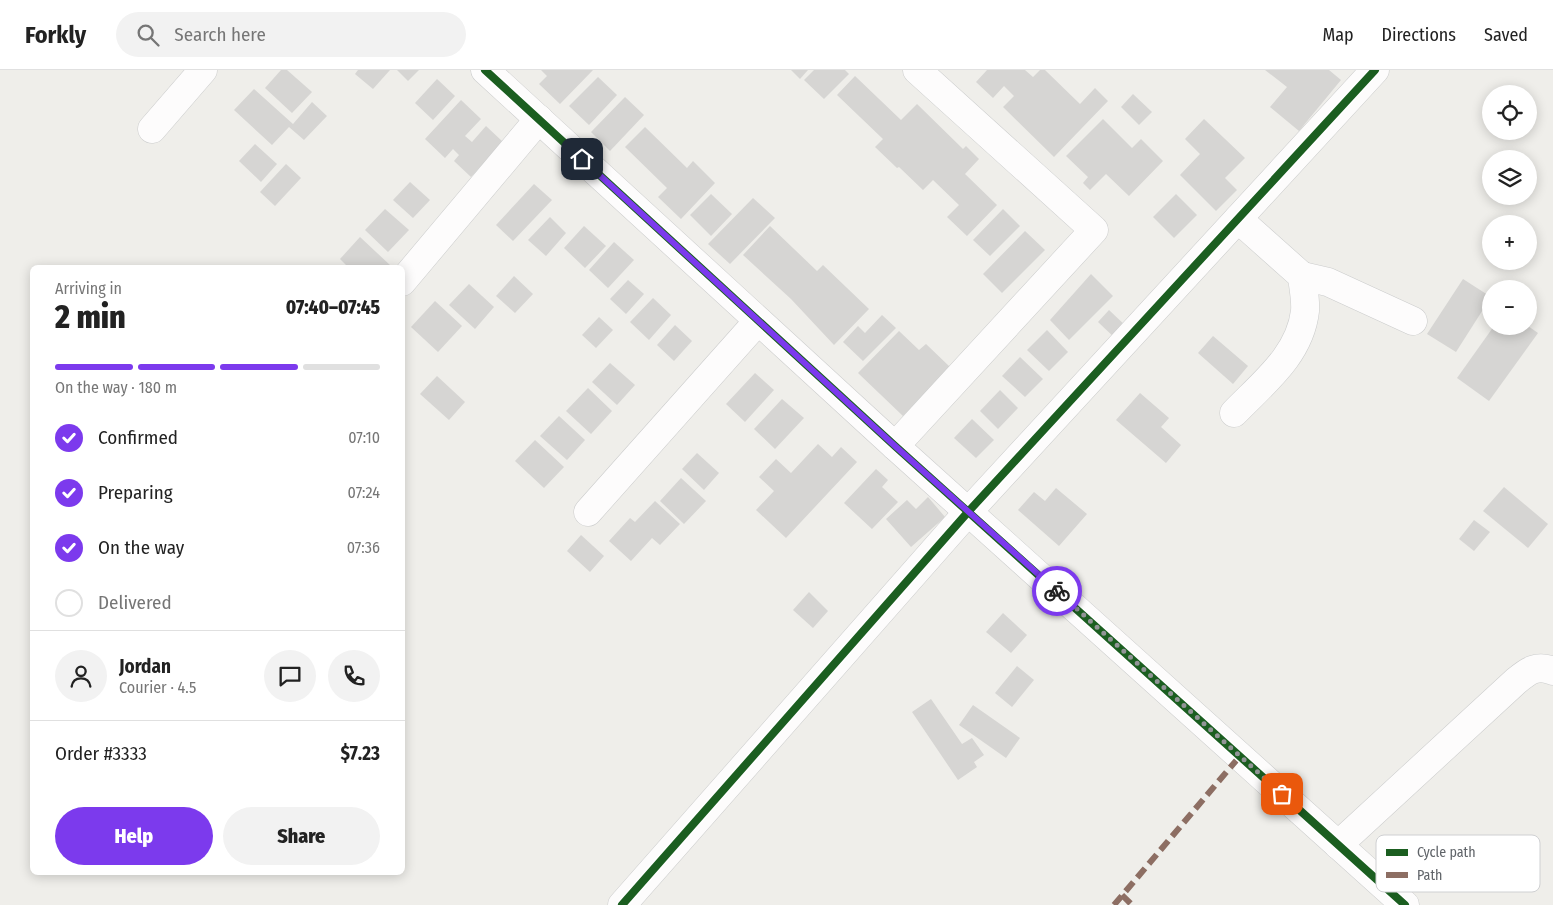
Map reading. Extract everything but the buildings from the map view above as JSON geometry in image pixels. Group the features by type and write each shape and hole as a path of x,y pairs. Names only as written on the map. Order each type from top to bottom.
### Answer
{"street":[{"path":"152,129 203,70"},
{"path":"486,70 895,446 1376,879"},
{"path":"895,446 1094,230 917,70"},
{"path":"622,905 968,512 1238,219 1361,75"},
{"path":"405,278 538,119"},
{"path":"1238,219 1302,276 1328,282 1413,321"},
{"path":"1234,413 1282,364 1296,344 1305,310 1302,276"},
{"path":"588,512 758,321"},
{"path":"1338,845 1516,681 1531,669 1546,668 1553,671"},
{"path":"1390,892 1405,905"}],"marked path":[{"path":"1114,905 1240,756"},
{"path":"1122,895 1132,905"}],"cycle path":[{"path":"485,70 895,446 1376,879"},
{"path":"622,905 968,512 1375,70"},
{"path":"1391,892 1405,905"}],"way so far":[{"path":"1057,591 1282,794"}],"route":[{"path":"582,159 895,446 1057,591"}]}
